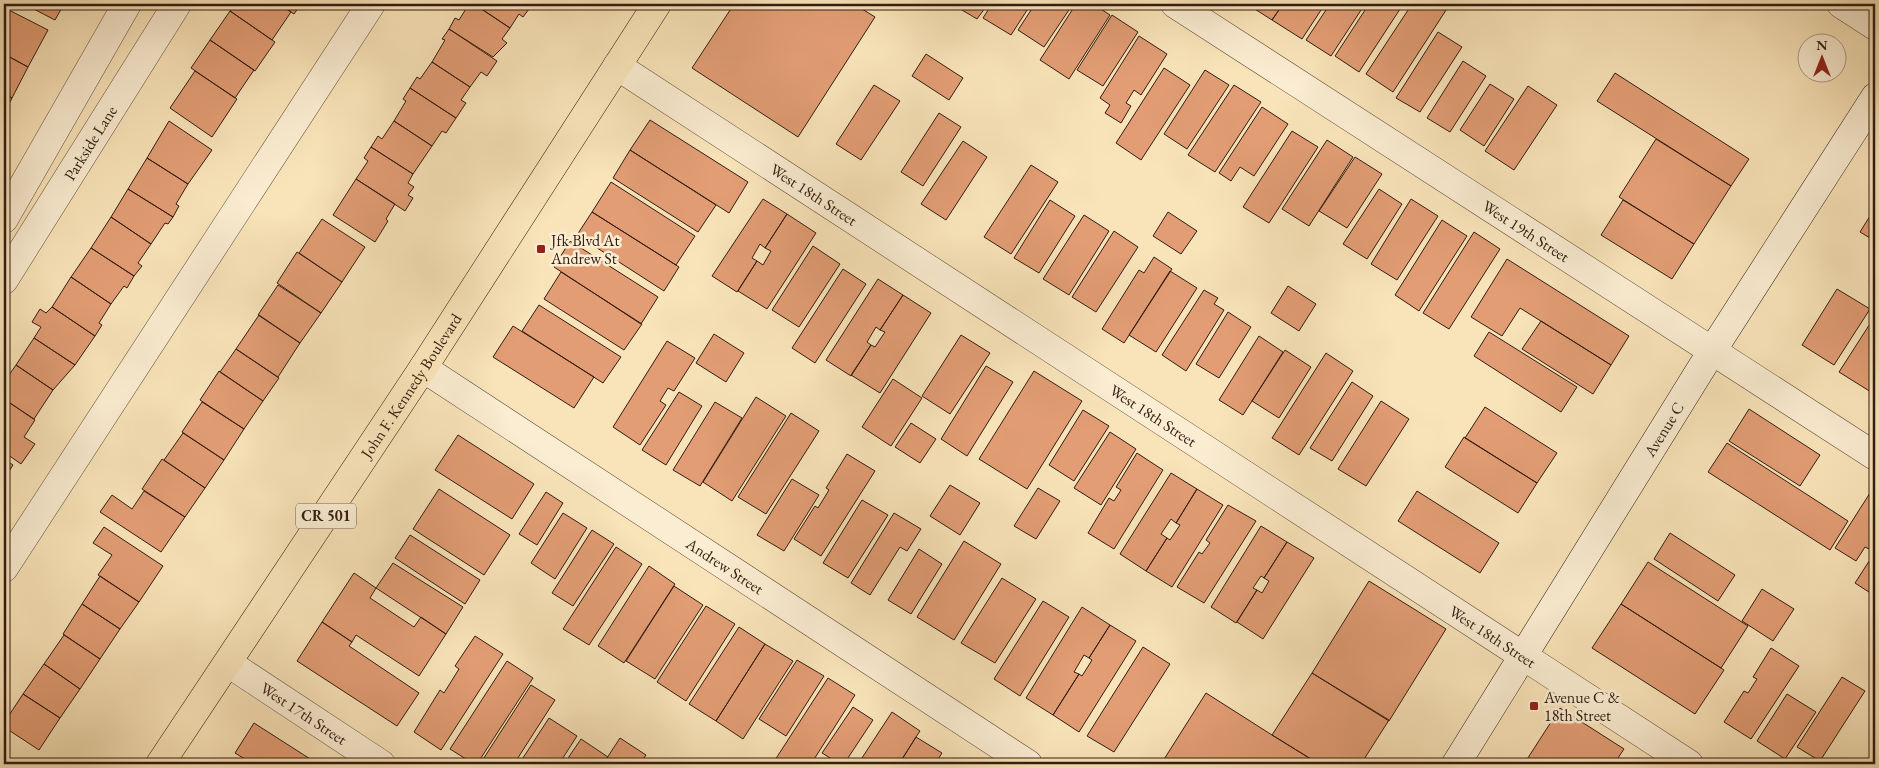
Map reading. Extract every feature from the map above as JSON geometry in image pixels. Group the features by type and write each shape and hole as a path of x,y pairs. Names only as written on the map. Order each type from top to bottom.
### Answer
{"main road":[{"name":"John F. Kennedy Boulevard","path":"160,764 423,368 657,4"}],"street":[{"path":"4,219 127,4"},
{"name":"Parkside Lane","path":"4,280 177,4"},
{"path":"4,568 371,4"},
{"name":"West 19th Street","path":"1175,4 1875,456"},
{"path":"1841,4 1875,26"},
{"name":"West 18th Street","path":"617,66 1689,764"},
{"name":"Avenue C","path":"1456,764 1712,351 1875,97"},
{"name":"Andrew Street","path":"423,368 1028,764"},
{"name":"West 17th Street","path":"228,663 381,764"}],"building":[{"path":"24,4 64,4 55,20"},
{"path":"235,4 279,4 291,12 272,40 230,11"},
{"path":"279,4 301,4 294,14"},
{"path":"469,4 474,4 510,28 502,39 507,43 493,57 449,29 455,18 459,20"},
{"path":"474,4 527,4 525,7 529,9 523,17 519,14 510,28"},
{"path":"734,4 854,4 875,17 798,137 692,68"},
{"path":"952,4 988,4 977,19"},
{"path":"992,4 1031,4 1011,35 983,18"},
{"path":"1035,4 1073,4 1044,47 1018,30"},
{"path":"1076,4 1093,4 1110,15 1069,79 1040,60"},
{"path":"1247,4 1283,4 1272,20"},
{"path":"1283,4 1325,4 1302,39 1272,20"},
{"path":"1330,4 1365,4 1331,56 1306,40"},
{"path":"1369,4 1402,6 1359,72 1335,56"},
{"path":"1412,4 1450,4 1393,92 1366,74"},
{"path":"5,8 48,30 28,67 4,54"},
{"path":"230,11 275,42 255,71 210,40"},
{"path":"1112,15 1138,32 1103,86 1077,70"},
{"path":"449,29 497,61 487,76 481,72 470,87 432,62 445,40 442,39"},
{"path":"1438,32 1462,47 1420,112 1396,98"},
{"path":"1139,36 1167,54 1141,95 1134,90 1126,103 1131,106 1121,123 1105,113 1110,105 1100,98"},
{"path":"210,40 254,70 235,98 191,68"},
{"path":"4,54 28,67 12,98 4,93"},
{"path":"926,54 963,78 949,100 912,76"},
{"path":"1463,61 1486,76 1450,132 1427,118"},
{"path":"432,62 470,87 461,100 466,103 456,118 410,88 417,77 420,79"},
{"path":"1164,68 1190,85 1141,160 1116,143"},
{"path":"1205,70 1229,85 1187,149 1164,134"},
{"path":"195,71 237,99 212,137 170,108"},
{"path":"1615,73 1749,159 1731,186 1597,101"},
{"path":"1490,84 1514,99 1484,146 1460,130"},
{"path":"874,85 900,101 861,160 836,144"},
{"path":"1234,85 1261,102 1215,172 1188,155"},
{"path":"1528,86 1557,105 1514,170 1485,151"},
{"path":"410,88 456,118 446,133 442,131 432,146 394,121 406,101 403,99"},
{"path":"4,93 12,98 4,114"},
{"path":"1262,107 1288,124 1254,176 1240,167 1231,181 1219,173"},
{"path":"939,113 961,127 923,186 901,172"},
{"path":"650,120 748,182 729,213 630,150"},
{"path":"169,121 212,150 188,184 147,158"},
{"path":"394,121 432,146 413,174 371,147 378,136 382,139"},
{"path":"1292,131 1318,147 1269,223 1243,207"},
{"path":"1656,139 1731,186 1694,244 1619,197"},
{"path":"1327,140 1353,157 1309,226 1282,209"},
{"path":"963,141 987,157 946,220 921,204"},
{"path":"371,147 413,174 408,183 414,187 408,195 413,198 405,211 356,179 368,161 364,158"},
{"path":"630,150 716,205 698,232 613,178"},
{"path":"1355,157 1382,174 1347,228 1319,211"},
{"path":"147,158 188,184 176,204 179,206 173,217 128,189"},
{"path":"1031,165 1058,182 1011,254 984,237"},
{"path":"356,179 395,204 386,219 388,221 375,242 333,215"},
{"path":"611,182 695,236 676,265 592,212"},
{"path":"128,189 173,217 168,224 165,223 151,244 111,217"},
{"path":"1379,189 1402,204 1367,259 1343,244"},
{"path":"763,199 787,214 765,248 760,244 752,258 757,261 737,292 712,276"},
{"path":"1411,199 1438,216 1397,280 1371,264"},
{"path":"1050,200 1075,216 1039,273 1014,258"},
{"path":"1623,200 1694,244 1672,279 1601,235"},
{"path":"1875,208 1875,241 1860,232"},
{"path":"592,212 679,267 664,291 577,235"},
{"path":"1168,212 1197,231 1181,254 1153,236"},
{"path":"787,214 816,233 767,309 738,291 757,261 763,265 771,251 765,248"},
{"path":"1084,215 1109,231 1069,295 1043,279"},
{"path":"111,217 151,244 138,263 142,266 134,276 91,248"},
{"path":"322,219 365,247 342,282 299,253"},
{"path":"1442,220 1467,236 1419,311 1395,295"},
{"path":"1114,231 1138,247 1096,312 1072,297"},
{"path":"1474,232 1500,249 1449,329 1423,313"},
{"path":"570,241 658,297 641,324 554,267"},
{"path":"813,246 840,264 799,327 772,310"},
{"path":"91,248 134,276 127,288 124,286 111,304 71,277"},
{"path":"297,252 342,282 321,313 277,283"},
{"path":"1154,257 1172,269 1124,343 1102,329 1139,270 1144,273"},
{"path":"1507,259 1629,336 1611,365 1520,308 1502,336 1471,317"},
{"path":"843,269 866,284 815,363 792,348"},
{"path":"1170,271 1197,288 1156,352 1129,335"},
{"path":"561,272 642,324 624,350 544,299"},
{"path":"1875,272 1875,286 1869,282"},
{"path":"71,277 111,304 99,323 102,325 95,336 52,307"},
{"path":"878,279 903,295 880,330 876,327 867,342 871,345 851,376 826,360"},
{"path":"278,285 321,313 300,343 258,315"},
{"path":"1288,286 1316,304 1299,331 1271,313"},
{"path":"1837,289 1870,309 1834,365 1802,345"},
{"path":"1204,290 1218,298 1214,304 1224,310 1186,371 1162,355"},
{"path":"903,295 931,313 880,393 851,375 871,345 875,347 885,332 880,330"},
{"path":"539,305 621,357 603,383 522,331"},
{"path":"52,307 95,336 75,365 34,338 41,327 32,322 40,309 46,313"},
{"path":"1228,312 1251,327 1219,378 1196,364"},
{"path":"259,315 300,343 278,377 236,349"},
{"path":"1875,316 1875,385 1871,392 1839,372"},
{"path":"1541,321 1611,365 1593,394 1522,349"},
{"path":"513,326 594,377 574,408 493,357"},
{"path":"1489,332 1577,387 1561,412 1474,356"},
{"path":"714,334 744,353 726,382 696,363"},
{"path":"961,335 990,353 950,414 922,396"},
{"path":"1259,336 1283,352 1243,415 1219,400"},
{"path":"34,338 75,365 53,390 16,365"},
{"path":"667,341 695,358 674,391 668,388 660,401 666,405 640,445 613,427"},
{"path":"236,349 279,378 263,401 220,372"},
{"path":"1285,350 1311,367 1279,418 1252,401"},
{"path":"1326,353 1353,371 1299,455 1272,438"},
{"path":"16,365 53,390 34,419 4,399 4,382"},
{"path":"986,366 1013,382 967,456 941,439"},
{"path":"219,371 263,401 244,429 200,400"},
{"path":"1034,371 1082,401 1027,489 979,459"},
{"path":"893,379 922,398 891,446 862,427"},
{"path":"1352,382 1373,396 1332,461 1310,448"},
{"path":"679,392 702,406 666,465 642,450"},
{"path":"756,397 786,416 732,501 703,482"},
{"path":"4,399 35,420 24,437 35,444 21,464 4,452"},
{"path":"1381,401 1409,419 1366,486 1338,469"},
{"path":"202,402 244,429 224,460 182,432"},
{"path":"715,402 742,418 700,486 673,470"},
{"path":"1485,407 1557,453 1537,483 1465,438"},
{"path":"1749,409 1820,455 1800,486 1729,441"},
{"path":"1083,410 1109,426 1074,481 1049,465"},
{"path":"791,413 819,431 766,514 738,497"},
{"path":"911,423 936,439 920,463 895,447"},
{"path":"1110,432 1136,449 1101,505 1074,488"},
{"path":"183,433 224,460 205,488 164,460"},
{"path":"458,435 534,484 512,519 435,470"},
{"path":"1464,437 1537,483 1518,513 1445,467"},
{"path":"1727,443 1848,521 1830,550 1708,472"},
{"path":"1137,453 1163,470 1114,549 1088,533 1109,498 1114,501 1121,490 1116,487"},
{"path":"847,454 875,471 821,556 794,539 815,506 818,508 829,490 826,488"},
{"path":"4,459 13,465 4,479"},
{"path":"162,459 205,488 185,517 142,489"},
{"path":"1171,473 1197,489 1176,523 1171,519 1161,534 1167,538 1146,571 1120,554"},
{"path":"792,479 819,495 784,551 757,535"},
{"path":"950,485 980,503 960,535 930,516"},
{"path":"1038,488 1060,501 1036,539 1014,526"},
{"path":"439,489 510,535 484,575 413,529"},
{"path":"1197,489 1223,505 1172,587 1146,571 1167,538 1170,540 1180,525 1176,523"},
{"path":"144,491 185,517 161,552 100,512 112,495 132,509"},
{"path":"1417,491 1499,543 1480,573 1398,521"},
{"path":"546,492 563,503 537,545 519,534"},
{"path":"1870,493 1875,496 1875,552 1865,547 1856,561 1835,548"},
{"path":"862,500 888,515 848,578 823,563"},
{"path":"1228,505 1256,521 1204,603 1177,587 1199,552 1202,554 1210,543 1206,540"},
{"path":"563,513 587,528 555,579 531,563"},
{"path":"894,513 921,529 907,551 900,547 870,595 851,583"},
{"path":"1261,526 1287,542 1264,578 1261,576 1253,588 1257,590 1236,623 1211,607"},
{"path":"104,527 163,566 139,602 98,575 112,555 93,543"},
{"path":"592,530 614,544 573,606 552,593"},
{"path":"1670,533 1735,575 1718,601 1654,559"},
{"path":"410,535 480,580 465,604 395,558"},
{"path":"964,541 1001,564 954,640 917,617"},
{"path":"1287,542 1314,558 1263,639 1237,622 1257,590 1262,593 1269,581 1264,578"},
{"path":"616,547 642,564 589,645 563,629"},
{"path":"919,549 942,564 911,614 888,600"},
{"path":"1875,552 1875,596 1855,583"},
{"path":"1648,562 1748,626 1721,668 1621,604"},
{"path":"393,563 463,607 446,634 376,588"},
{"path":"649,566 675,584 624,663 598,646"},
{"path":"354,573 376,588 370,598 414,627 421,617 446,634 419,676 356,635 352,642 322,622"},
{"path":"100,576 139,602 120,629 82,604"},
{"path":"1002,578 1036,599 995,663 961,643"},
{"path":"1369,581 1446,629 1389,721 1312,673"},
{"path":"674,586 703,605 655,679 626,661"},
{"path":"1762,589 1794,609 1773,641 1742,621"},
{"path":"1043,601 1069,617 1020,696 994,679"},
{"path":"82,604 120,629 100,659 63,634"},
{"path":"1621,604 1724,670 1695,714 1592,648"},
{"path":"706,606 735,624 686,701 657,682"},
{"path":"1082,607 1110,625 1089,658 1084,655 1074,672 1079,674 1053,715 1026,698"},
{"path":"322,622 352,642 349,646 419,693 397,726 297,661"},
{"path":"1110,625 1136,641 1079,732 1053,715 1079,674 1082,676 1092,660 1089,658"},
{"path":"739,627 765,644 716,721 689,704"},
{"path":"64,635 100,659 80,689 44,664"},
{"path":"475,636 503,654 441,750 414,732 440,690 444,693 459,669 455,666"},
{"path":"765,644 793,661 743,739 716,721"},
{"path":"1143,647 1170,664 1114,752 1087,736"},
{"path":"1771,648 1799,666 1751,739 1724,722 1744,691 1748,693 1757,679 1753,677"},
{"path":"797,660 824,676 786,736 759,719"},
{"path":"507,661 533,678 477,764 474,764 450,749"},
{"path":"44,664 80,689 60,718 23,694"},
{"path":"1312,673 1389,720 1361,764 1319,764 1272,735"},
{"path":"1842,677 1865,691 1820,761 1797,747"},
{"path":"828,678 855,695 811,764 781,764 775,760"},
{"path":"531,685 555,700 514,764 480,764"},
{"path":"1206,693 1272,735 1319,764 1161,764"},
{"path":"23,694 60,718 39,750 4,727 4,723"},
{"path":"1787,694 1816,712 1785,759 1757,741"},
{"path":"853,707 873,720 844,764 840,764 822,753"},
{"path":"1560,708 1624,749 1614,764 1524,764"},
{"path":"892,712 920,731 899,764 858,764"},
{"path":"549,718 577,736 559,764 519,764"},
{"path":"254,723 318,764 253,764 235,753"},
{"path":"916,737 942,753 935,764 899,764"},
{"path":"620,738 646,755 640,764 603,764"},
{"path":"581,739 608,757 603,764 564,764"}],"place":[{"name":"Jfk Blvd At Andrew St","path":"541,249"},
{"name":"Avenue C & 18th Street","path":"1534,706"}]}
